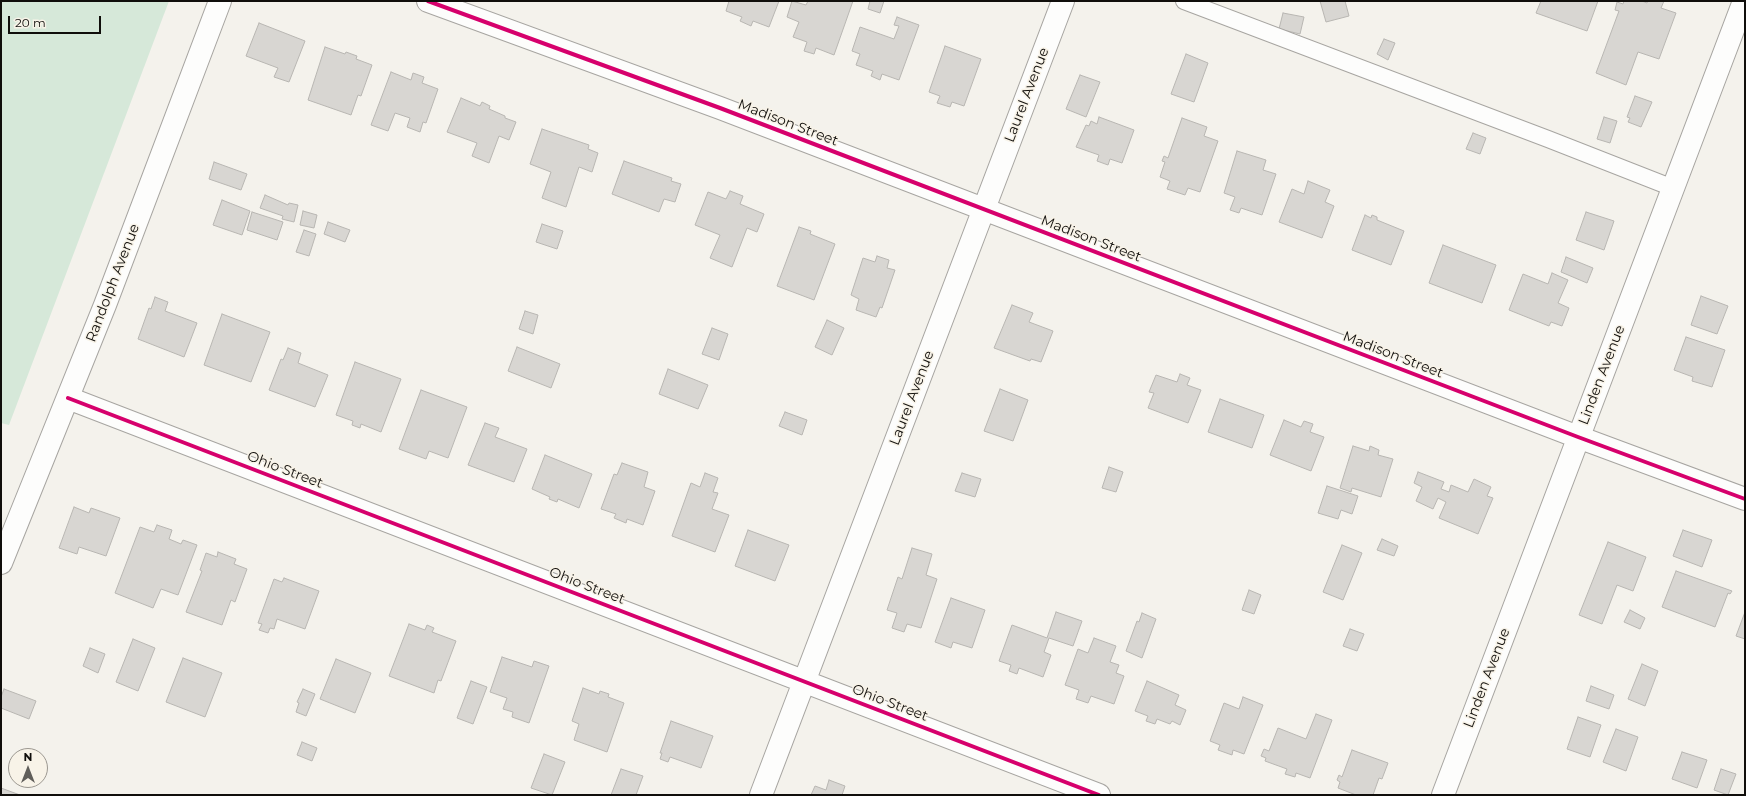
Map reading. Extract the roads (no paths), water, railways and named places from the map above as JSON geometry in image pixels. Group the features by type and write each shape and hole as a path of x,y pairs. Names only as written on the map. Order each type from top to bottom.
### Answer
{"street":[{"name":"Randolph Avenue","path":"1,563 105,305 220,1"},
{"name":"Madison Street","path":"428,1 720,108 1578,437 1745,499"},
{"name":"Laurel Avenue","path":"761,795 1063,1"},
{"name":"Linden Avenue","path":"1443,795 1744,1"},
{"name":"Ohio Street","path":"68,398 1099,795"}],"lane":[{"path":"1184,1 1673,188"}]}
